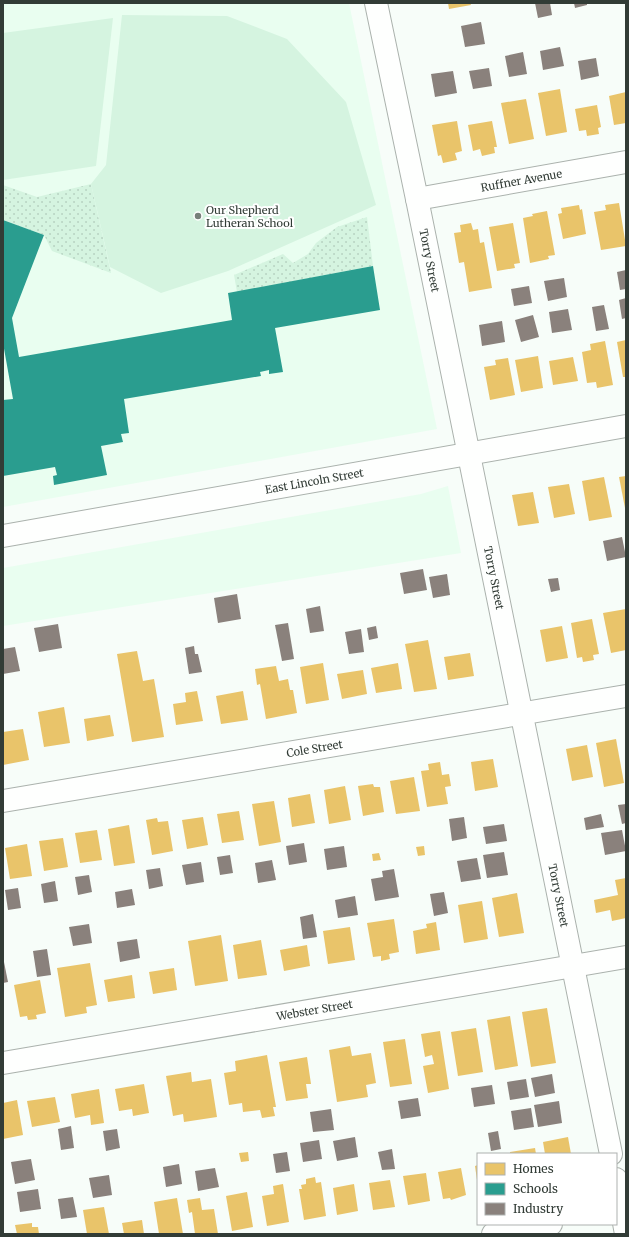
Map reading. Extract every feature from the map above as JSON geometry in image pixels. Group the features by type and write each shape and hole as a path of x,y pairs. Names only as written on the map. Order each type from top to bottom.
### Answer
{"street":[{"name":"Torry Street","path":"376,3 611,1153"},
{"name":"Ruffner Avenue","path":"417,199 626,162"},
{"name":"East Lincoln Street","path":"3,536 626,426"},
{"name":"Cole Street","path":"3,801 521,715 626,696"},
{"name":"Webster Street","path":"3,1063 626,957"},
{"path":"617,1186 626,1234"},
{"path":"493,1234 545,1225"}],"shaded area":[{"name":"Our Shepherd Lutheran School","path":"3,3 349,3 437,429 3,507"},
{"path":"122,15 227,16 287,39 346,102 376,205 228,271 161,293 110,267 91,184 106,165"},
{"path":"113,18 96,166 3,180 3,33"},
{"path":"91,184 111,273 52,251 44,235 3,220 3,185 37,197"},
{"path":"367,217 373,266 237,292 234,275 283,254 293,263 308,254 316,243 337,227"},
{"path":"448,486 461,553 3,626 3,568 421,494"}],"building: Homes":[{"path":"448,3 470,3 471,5 449,9"},
{"path":"560,89 567,132 546,136 538,93"},
{"path":"626,92 626,123 614,125 609,96"},
{"path":"526,99 534,139 509,144 501,103"},
{"path":"597,105 601,127 598,128 599,134 587,136 586,130 579,131 575,109"},
{"path":"457,121 462,151 455,153 457,160 443,163 441,155 438,156 432,125"},
{"path":"492,121 497,147 494,147 495,153 482,156 480,149 473,151 468,125"},
{"path":"619,203 626,246 601,250 594,212 606,210 605,205"},
{"path":"579,205 580,210 582,209 586,234 563,239 558,214 562,213 561,208"},
{"path":"547,211 555,255 548,256 549,259 530,263 523,218 533,216 532,214"},
{"path":"471,223 473,230 478,229 480,243 484,242 492,288 469,292 464,262 459,263 454,233 461,232 460,225"},
{"path":"513,223 520,263 514,264 515,268 497,271 489,227"},
{"path":"626,340 626,377 623,377 617,342"},
{"path":"605,341 613,385 597,388 596,382 587,383 582,352 591,350 590,344"},
{"path":"538,356 543,388 521,392 515,360"},
{"path":"573,357 578,381 553,385 549,361"},
{"path":"508,358 515,395 490,400 484,367 496,365 495,360"},
{"path":"626,476 626,508 625,508 619,477"},
{"path":"604,477 612,517 589,521 582,481"},
{"path":"569,484 575,514 554,518 548,487"},
{"path":"533,492 539,523 518,526 512,495"},
{"path":"626,609 626,650 611,653 603,613"},
{"path":"592,619 599,654 593,655 594,660 583,662 582,657 577,658 571,623"},
{"path":"562,626 568,658 546,662 540,630"},
{"path":"428,640 437,689 414,692 405,644"},
{"path":"137,651 143,681 154,679 164,737 132,742 117,654"},
{"path":"470,653 474,676 448,680 444,657"},
{"path":"323,663 329,700 306,704 300,667"},
{"path":"398,663 402,689 376,693 371,668"},
{"path":"276,666 279,681 288,679 290,690 293,690 297,713 266,719 260,684 257,685 255,669"},
{"path":"363,670 367,694 342,699 337,674"},
{"path":"197,691 203,721 176,725 173,704 186,702 185,693"},
{"path":"243,691 248,720 221,724 216,696"},
{"path":"64,707 70,743 44,747 38,712"},
{"path":"110,715 114,736 87,741 84,719"},
{"path":"23,729 29,760 3,765 3,732"},
{"path":"616,739 624,783 604,787 596,743"},
{"path":"587,745 593,777 572,781 566,749"},
{"path":"493,759 498,787 475,791 471,762"},
{"path":"440,762 442,775 449,774 451,786 445,787 448,804 427,807 421,771 429,770 428,764"},
{"path":"414,777 420,811 396,814 390,781"},
{"path":"373,784 374,787 380,787 384,812 363,816 358,786"},
{"path":"345,786 351,820 329,824 324,790"},
{"path":"310,794 315,823 292,827 288,798"},
{"path":"274,801 281,842 259,846 252,804"},
{"path":"239,811 244,840 222,843 217,814"},
{"path":"203,817 208,845 187,849 182,820"},
{"path":"157,818 158,822 168,821 173,851 152,855 146,820"},
{"path":"129,825 135,863 114,866 108,829"},
{"path":"97,830 102,860 80,863 75,833"},
{"path":"63,838 68,867 44,871 39,841"},
{"path":"27,844 32,876 10,879 5,848"},
{"path":"424,846 425,855 418,856 416,847"},
{"path":"379,853 381,860 373,861 372,854"},
{"path":"626,878 626,918 612,921 610,910 596,913 594,900 618,895 615,880"},
{"path":"517,893 524,933 499,937 492,898"},
{"path":"482,901 488,939 464,943 458,905"},
{"path":"394,919 399,952 389,954 390,959 381,961 381,956 373,957 367,923"},
{"path":"436,922 440,950 416,954 413,931 427,928 426,924"},
{"path":"350,927 355,960 328,964 323,931"},
{"path":"221,935 228,981 195,986 188,941"},
{"path":"261,940 267,975 238,979 233,945"},
{"path":"307,945 310,966 284,971 280,950"},
{"path":"90,963 97,1005 86,1007 87,1013 65,1017 57,968"},
{"path":"174,968 177,990 153,994 149,972"},
{"path":"132,975 135,998 108,1002 104,980"},
{"path":"40,980 46,1013 36,1015 37,1019 28,1020 27,1016 20,1017 14,985"},
{"path":"547,1008 556,1063 531,1067 522,1012"},
{"path":"510,1016 518,1066 495,1070 487,1020"},
{"path":"476,1028 483,1072 458,1076 451,1032"},
{"path":"440,1031 449,1089 428,1093 423,1066 434,1064 432,1055 425,1057 421,1034"},
{"path":"405,1039 412,1084 390,1087 383,1042"},
{"path":"350,1046 352,1056 371,1053 376,1083 366,1085 368,1097 337,1102 329,1050"},
{"path":"267,1055 276,1107 273,1107 275,1116 262,1118 260,1110 243,1112 242,1103 229,1105 224,1073 236,1071 235,1061"},
{"path":"307,1057 311,1084 306,1084 308,1098 286,1101 279,1062"},
{"path":"191,1072 192,1082 211,1079 217,1117 184,1122 183,1114 173,1116 166,1076"},
{"path":"144,1084 149,1113 133,1116 132,1109 119,1111 115,1089"},
{"path":"99,1089 104,1123 91,1125 90,1115 75,1118 71,1094"},
{"path":"55,1097 60,1122 32,1127 27,1101"},
{"path":"17,1100 23,1135 3,1139 3,1103"},
{"path":"568,1137 571,1153 545,1153 543,1142"},
{"path":"535,1148 536,1153 510,1153"},
{"path":"248,1152 249,1161 241,1162 239,1153"},
{"path":"477,1165 477,1180 475,1166"},
{"path":"461,1168 466,1195 451,1200 450,1198 443,1199 438,1172"},
{"path":"426,1173 430,1201 408,1205 403,1176"},
{"path":"315,1177 316,1183 321,1182 326,1216 304,1220 299,1189 302,1189 301,1185 306,1184 306,1179"},
{"path":"390,1180 395,1207 373,1210 369,1183"},
{"path":"283,1184 289,1222 267,1226 262,1196 274,1194 273,1186"},
{"path":"354,1184 358,1211 337,1215 333,1188"},
{"path":"247,1192 253,1227 232,1231 226,1196"},
{"path":"177,1198 183,1234 159,1234 154,1202"},
{"path":"200,1198 202,1210 214,1209 218,1234 195,1234 192,1212 189,1213 187,1200"},
{"path":"104,1207 109,1234 87,1234 83,1210"},
{"path":"142,1220 144,1234 124,1234 122,1223"},
{"path":"32,1223 32,1227 38,1227 39,1234 17,1234 15,1225"}],"building: Schools":[{"path":"3,220 44,235 12,318 19,357 232,320 228,293 373,266 380,310 275,328 283,372 269,374 269,370 260,372 261,376 124,399 129,433 121,434 123,442 101,446 107,475 54,485 53,476 57,475 55,467 3,476 3,400 13,399 3,343"}],"building: Industry":[{"path":"535,3 550,3 552,15 538,18"},
{"path":"574,3 587,3 587,5 575,8"},
{"path":"481,22 485,44 465,47 461,26"},
{"path":"560,47 564,66 543,70 540,51"},
{"path":"523,52 527,74 509,77 505,56"},
{"path":"596,58 599,76 581,80 578,61"},
{"path":"489,68 492,86 473,89 469,71"},
{"path":"453,71 457,93 435,97 431,74"},
{"path":"626,270 626,289 620,290 617,272"},
{"path":"564,278 567,297 548,301 544,281"},
{"path":"529,286 532,303 514,306 511,289"},
{"path":"626,298 626,318 622,319 619,300"},
{"path":"604,305 609,329 596,331 592,307"},
{"path":"568,309 572,330 552,333 549,312"},
{"path":"533,315 539,337 521,342 515,320"},
{"path":"502,321 505,342 482,346 479,325"},
{"path":"622,537 626,557 607,561 603,541"},
{"path":"423,569 427,590 404,594 400,573"},
{"path":"447,574 450,595 433,598 429,577"},
{"path":"558,578 560,590 551,592 548,579"},
{"path":"237,594 241,619 218,623 214,598"},
{"path":"320,606 324,631 310,633 306,609"},
{"path":"288,623 294,659 282,661 275,625"},
{"path":"58,624 62,648 39,652 34,628"},
{"path":"376,626 378,638 369,640 367,628"},
{"path":"361,629 364,652 349,654 345,632"},
{"path":"194,646 195,654 198,654 202,672 189,674 185,648"},
{"path":"15,647 20,671 3,674 3,649"},
{"path":"626,804 626,823 622,824 618,805"},
{"path":"601,814 604,827 586,830 584,818"},
{"path":"464,817 467,838 452,841 449,819"},
{"path":"504,824 507,841 486,844 483,827"},
{"path":"622,830 626,851 605,855 601,833"},
{"path":"304,843 307,862 289,865 286,846"},
{"path":"344,846 347,867 327,870 324,849"},
{"path":"504,852 508,875 487,878 483,855"},
{"path":"230,855 233,873 220,875 217,857"},
{"path":"477,858 481,879 461,882 457,861"},
{"path":"272,860 276,880 258,883 255,863"},
{"path":"201,862 204,882 186,885 182,865"},
{"path":"160,868 163,886 149,889 146,870"},
{"path":"394,869 399,897 375,901 371,879 383,877 382,871"},
{"path":"89,875 92,892 78,895 75,877"},
{"path":"55,881 58,901 44,903 41,884"},
{"path":"18,888 21,908 8,910 5,890"},
{"path":"132,889 135,905 117,908 115,892"},
{"path":"444,892 448,913 434,916 430,894"},
{"path":"355,896 358,915 338,918 335,900"},
{"path":"313,914 317,937 303,939 300,917"},
{"path":"89,924 92,943 73,946 69,927"},
{"path":"137,939 140,958 120,962 117,942"},
{"path":"47,949 51,975 37,977 33,951"},
{"path":"4,962 8,982 3,983 3,963"},
{"path":"552,1074 555,1093 535,1097 531,1078"},
{"path":"526,1079 529,1097 510,1100 507,1082"},
{"path":"492,1085 495,1104 474,1107 471,1088"},
{"path":"418,1098 421,1116 401,1119 398,1101"},
{"path":"559,1101 562,1123 538,1127 534,1105"},
{"path":"531,1108 534,1127 514,1130 511,1111"},
{"path":"331,1109 334,1130 313,1132 310,1112"},
{"path":"71,1126 74,1148 61,1150 58,1129"},
{"path":"117,1129 120,1148 106,1151 103,1131"},
{"path":"498,1131 501,1149 491,1151 488,1133"},
{"path":"355,1137 358,1157 337,1161 333,1141"},
{"path":"319,1140 322,1159 303,1162 300,1143"},
{"path":"392,1149 395,1169 382,1170 378,1152"},
{"path":"287,1152 290,1171 276,1173 273,1154"},
{"path":"31,1159 35,1180 15,1184 11,1162"},
{"path":"179,1164 182,1184 166,1187 163,1167"},
{"path":"215,1168 219,1187 198,1191 195,1171"},
{"path":"109,1175 112,1195 93,1198 89,1178"},
{"path":"38,1189 41,1209 20,1212 17,1192"},
{"path":"73,1197 77,1217 61,1219 58,1199"}],"place":[{"name":"Our Shepherd Lutheran School","path":"198,216"}]}
